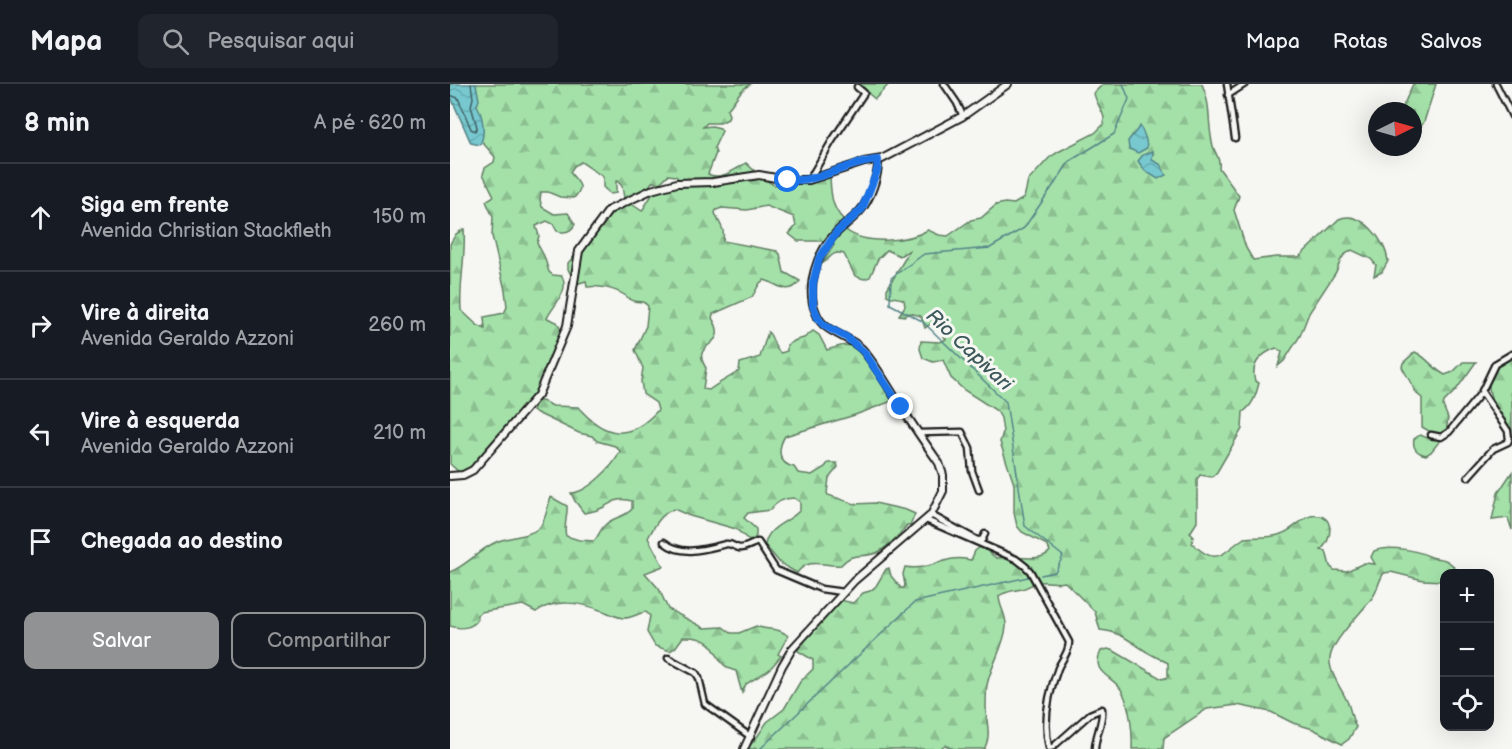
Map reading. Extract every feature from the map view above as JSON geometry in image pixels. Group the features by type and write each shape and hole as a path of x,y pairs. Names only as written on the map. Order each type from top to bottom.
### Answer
{"street":[{"path":"944,84 963,116"},
{"path":"450,476 463,475 473,470 538,395 567,326 579,251 609,210 626,200 658,187 677,183 713,182 759,175 788,180 809,180 864,162 878,160 963,116 1008,84"},
{"path":"1227,84 1235,138"},
{"path":"1228,95 1245,84"},
{"path":"1496,84 1512,116"},
{"path":"809,180 864,93 857,87"},
{"path":"744,749 792,649 843,592 928,517 943,491 943,475 939,463 864,352 846,337 825,326 819,320 813,306 813,283 819,259 836,233 862,209 877,171 878,160"},
{"path":"1431,435 1441,437 1447,434 1482,392 1495,364 1512,354"},
{"path":"1468,477 1493,449 1508,442 1509,439 1508,431 1482,392"},
{"path":"919,433 962,432 970,448 972,471 979,490"},
{"path":"928,517 977,540 982,540 985,534"},
{"path":"928,517 1016,559 1030,571 1069,642 1069,650 1057,671 1048,706 1049,748 1090,714 1102,709 1103,714 1095,738 1095,749"},
{"path":"664,542 672,548 710,550 728,544 742,548 758,542 776,570 821,589 843,592"},
{"path":"668,658 696,672 705,704 751,737"}],"green space":[{"path":"472,84 751,84 741,92 727,110 728,119 720,123 707,123 703,127 712,126 722,131 714,148 716,153 708,174 723,175 746,163 762,178 774,185 830,177 836,210 850,225 846,227 846,230 854,235 886,240 909,237 928,230 948,236 971,220 981,218 996,205 1014,204 1024,198 1028,181 1049,158 1095,133 1104,124 1104,116 1094,93 1103,84 1202,84 1207,100 1211,138 1219,159 1219,168 1239,196 1234,210 1246,248 1253,260 1299,257 1339,219 1347,217 1364,223 1371,229 1383,245 1388,261 1382,272 1374,276 1376,265 1371,259 1352,250 1344,255 1336,272 1309,313 1300,336 1284,361 1278,366 1282,352 1276,348 1258,360 1254,375 1255,381 1259,383 1254,399 1243,412 1242,429 1217,472 1212,477 1200,475 1197,479 1197,522 1190,533 1193,536 1192,543 1208,555 1219,556 1244,538 1276,536 1287,532 1306,518 1317,516 1325,518 1330,528 1329,538 1321,550 1326,551 1330,566 1334,570 1347,571 1364,563 1375,564 1371,557 1374,551 1396,548 1445,560 1455,569 1440,569 1440,581 1423,580 1391,572 1384,573 1374,595 1339,638 1330,655 1330,663 1334,678 1345,696 1356,727 1349,739 1342,744 1271,712 1237,705 1207,709 1164,738 1163,749 1132,749 1128,706 1120,687 1105,675 1098,665 1101,651 1108,649 1114,651 1162,679 1168,677 1168,663 1120,635 1100,630 1095,612 1065,582 1043,582 999,596 1006,627 1003,642 987,685 988,734 984,749 953,749 945,745 939,749 746,749 767,722 784,709 800,682 813,669 813,660 798,651 800,643 840,600 853,603 863,593 876,586 886,569 889,568 891,576 901,588 904,588 905,567 923,567 962,558 971,560 975,551 980,547 996,558 1033,558 1046,555 1050,551 1047,545 1022,532 1017,526 1014,513 1014,484 1000,442 1003,432 1001,418 997,411 964,390 951,378 943,360 933,362 923,358 920,349 921,341 940,342 946,339 939,329 940,323 933,322 925,328 921,316 910,313 904,316 899,315 905,306 904,300 887,295 887,289 910,250 900,256 887,250 878,259 870,277 864,279 855,276 844,254 834,254 822,264 834,245 832,241 798,241 789,234 796,226 794,217 766,206 747,210 722,208 716,210 715,213 722,229 723,241 777,251 780,254 784,272 800,281 795,286 786,289 764,280 752,297 713,314 717,335 702,353 706,368 703,389 709,390 739,371 740,363 760,357 768,332 776,349 781,353 787,351 787,345 804,338 813,331 819,335 827,350 844,345 854,347 865,356 877,372 892,401 855,415 785,436 780,455 785,463 794,467 798,473 812,475 828,463 837,463 838,467 829,478 828,495 855,504 875,503 906,510 915,514 910,526 907,525 892,542 877,553 852,557 841,565 818,563 807,565 797,573 780,563 765,545 774,529 800,510 800,502 794,498 780,501 770,510 748,513 744,518 756,529 753,544 736,529 674,509 662,517 648,538 663,566 645,573 659,589 668,609 704,628 723,627 731,633 739,633 756,626 781,631 788,636 778,654 781,656 769,670 746,684 742,693 736,671 728,668 705,641 683,637 670,651 655,646 647,632 650,616 646,612 623,618 576,604 551,605 536,612 523,605 481,612 477,615 478,619 469,626 462,628 450,626 450,572 494,543 529,534 539,528 545,518 551,497 567,506 566,536 579,540 594,541 606,524 632,509 632,501 620,500 584,513 571,493 585,488 600,477 620,451 615,446 597,441 592,436 579,433 533,411 536,401 553,406 578,407 598,425 618,432 638,427 658,410 656,403 643,394 641,381 643,368 635,350 646,326 648,306 612,290 587,287 586,281 576,284 568,269 568,263 616,209 630,203 642,211 653,193 680,182 676,176 668,175 660,183 652,182 645,192 624,198 622,186 617,181 616,193 610,194 603,187 603,177 581,162 570,172 580,187 574,198 541,192 542,207 554,214 568,213 575,224 572,229 565,232 557,231 553,224 547,221 536,226 539,236 537,243 549,272 562,276 564,282 563,292 547,318 557,322 561,331 554,367 487,455 466,473 459,472 450,464 450,244 456,234 464,229 461,310 477,325 485,329 484,317 504,313 507,307 492,236 493,217 486,201 494,196 483,174 485,168 494,162 495,157 483,143 470,136"},
{"path":"857,84 889,84 875,99"},
{"path":"1413,84 1436,84 1422,125 1422,102 1405,102"},
{"path":"1415,352 1445,375 1453,372 1463,362 1476,362 1456,390 1444,402 1443,406 1448,418 1446,433 1426,455 1416,450 1414,439 1420,435 1433,440 1438,436 1422,427 1422,398 1417,394 1402,367 1403,363"},
{"path":"1512,359 1512,440 1495,408 1489,386 1490,376 1496,367"},
{"path":"1512,472 1512,530 1508,518 1492,520 1498,493"}],"water":[{"path":"450,84 476,84 479,100 477,105 483,125 480,145 471,143 450,95"},
{"path":"1140,126 1147,148 1138,153 1129,149 1128,141"},
{"path":"1153,151 1152,160 1160,164 1166,175 1158,179 1145,171 1138,161 1143,155"}],"waterway":[{"name":"Rio Capivari","path":"1041,575 1055,572 1063,556 1025,526 1006,402 922,321 890,304 891,278 924,254 990,248 1024,228 1070,161 1114,134 1129,99 1123,84"},
{"name":"Rio Capivari","path":"760,749 915,602 1028,577"}],"route":[{"path":"788,180 809,180 864,162 878,160 869,196 862,209 836,233 822,252 814,274 813,306 819,320 825,326 859,346 901,407"}]}
